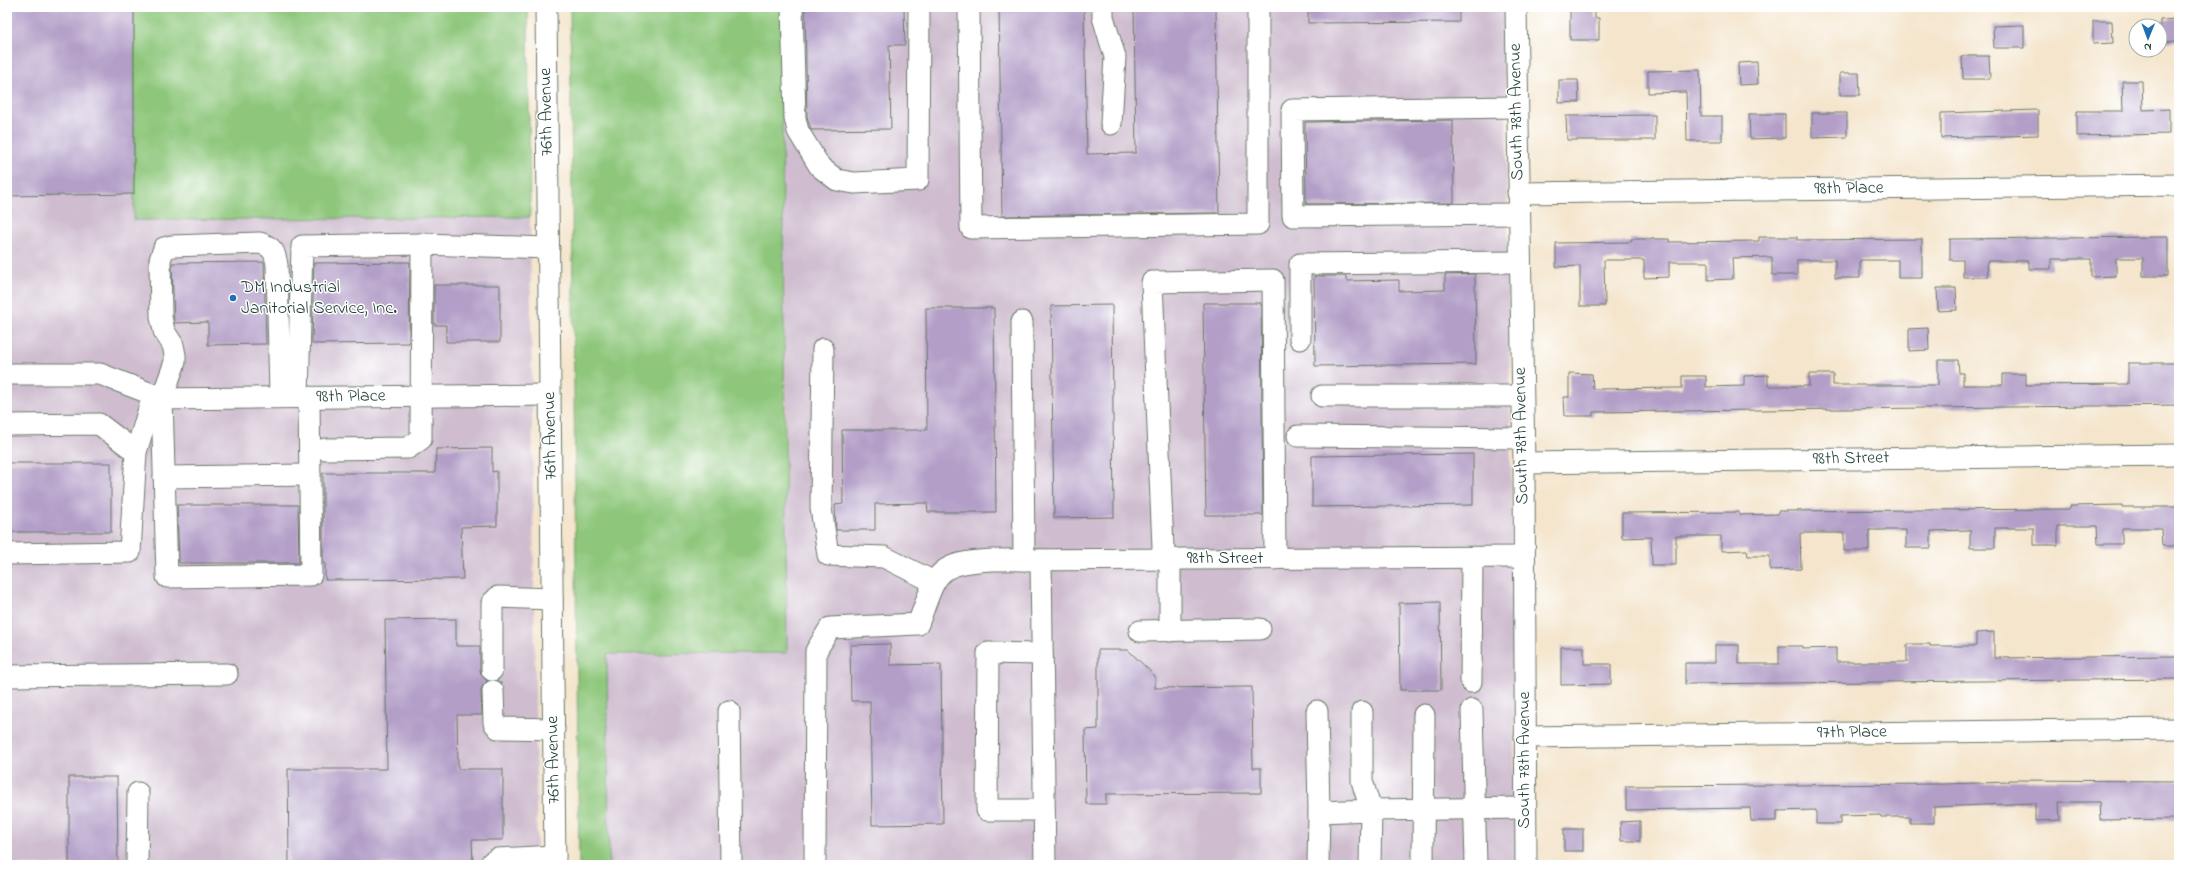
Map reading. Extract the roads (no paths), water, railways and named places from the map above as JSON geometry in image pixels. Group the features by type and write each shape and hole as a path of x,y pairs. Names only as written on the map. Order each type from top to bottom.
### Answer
{"street":[{"name":"76th Avenue","path":"546,7 555,861"},
{"path":"792,7 795,118 798,131 820,167 837,180 854,183 918,180 919,7"},
{"path":"969,7 971,228 1258,224 1258,7"},
{"path":"1103,7 1103,17 1115,57 1111,124"},
{"name":"South 78th Avenue","path":"1516,7 1518,214 1524,463 1523,557 1526,865"},
{"path":"1517,107 1292,110 1293,216 1518,214"},
{"name":"98th Place","path":"1518,193 2179,185"},
{"path":"7,554 130,552 136,452 157,398 175,362 173,345 164,331 160,317 161,253 164,248 172,246 260,243 270,246 276,255 296,397 310,475 311,575 167,577 164,477 157,398"},
{"path":"296,397 302,246 422,244 549,248"},
{"path":"325,449 408,448 421,439 422,244"},
{"path":"1300,339 1300,264 1519,262"},
{"path":"1170,630 1170,559 1162,548 1152,282 1273,280 1275,559"},
{"path":"1022,322 1033,560 1042,654 1045,865"},
{"path":"815,865 816,651 830,628 918,624 934,582 884,557 828,556 821,508 823,349"},
{"path":"7,374 100,374 157,398"},
{"name":"98th Place","path":"157,398 550,395"},
{"path":"1322,396 1522,396"},
{"path":"7,424 98,424 136,452"},
{"path":"1298,436 1523,438"},
{"name":"98th Street","path":"1524,463 2179,455"},
{"path":"164,477 310,475"},
{"name":"98th Street","path":"934,582 940,573 952,565 971,561 1523,557"},
{"path":"1471,682 1472,558"},
{"path":"492,670 492,603 498,597 552,599"},
{"path":"1140,631 1260,629"},
{"path":"1042,654 988,653 987,810 1044,810"},
{"path":"7,676 227,674"},
{"path":"492,691 494,723 498,728 554,729"},
{"path":"1472,710 1476,865"},
{"path":"729,711 731,865"},
{"path":"1317,711 1319,812 1318,865"},
{"path":"1362,712 1362,782 1371,810 1370,865"},
{"path":"1423,865 1424,715"},
{"name":"97th Place","path":"1525,737 2179,729"},
{"path":"137,865 138,793"},
{"path":"1319,812 1525,808"},
{"path":"492,865 492,862 497,859 555,861"}],"place":[{"name":"DM Industrial Janitorial Service, Inc.","path":"233,298"}]}
